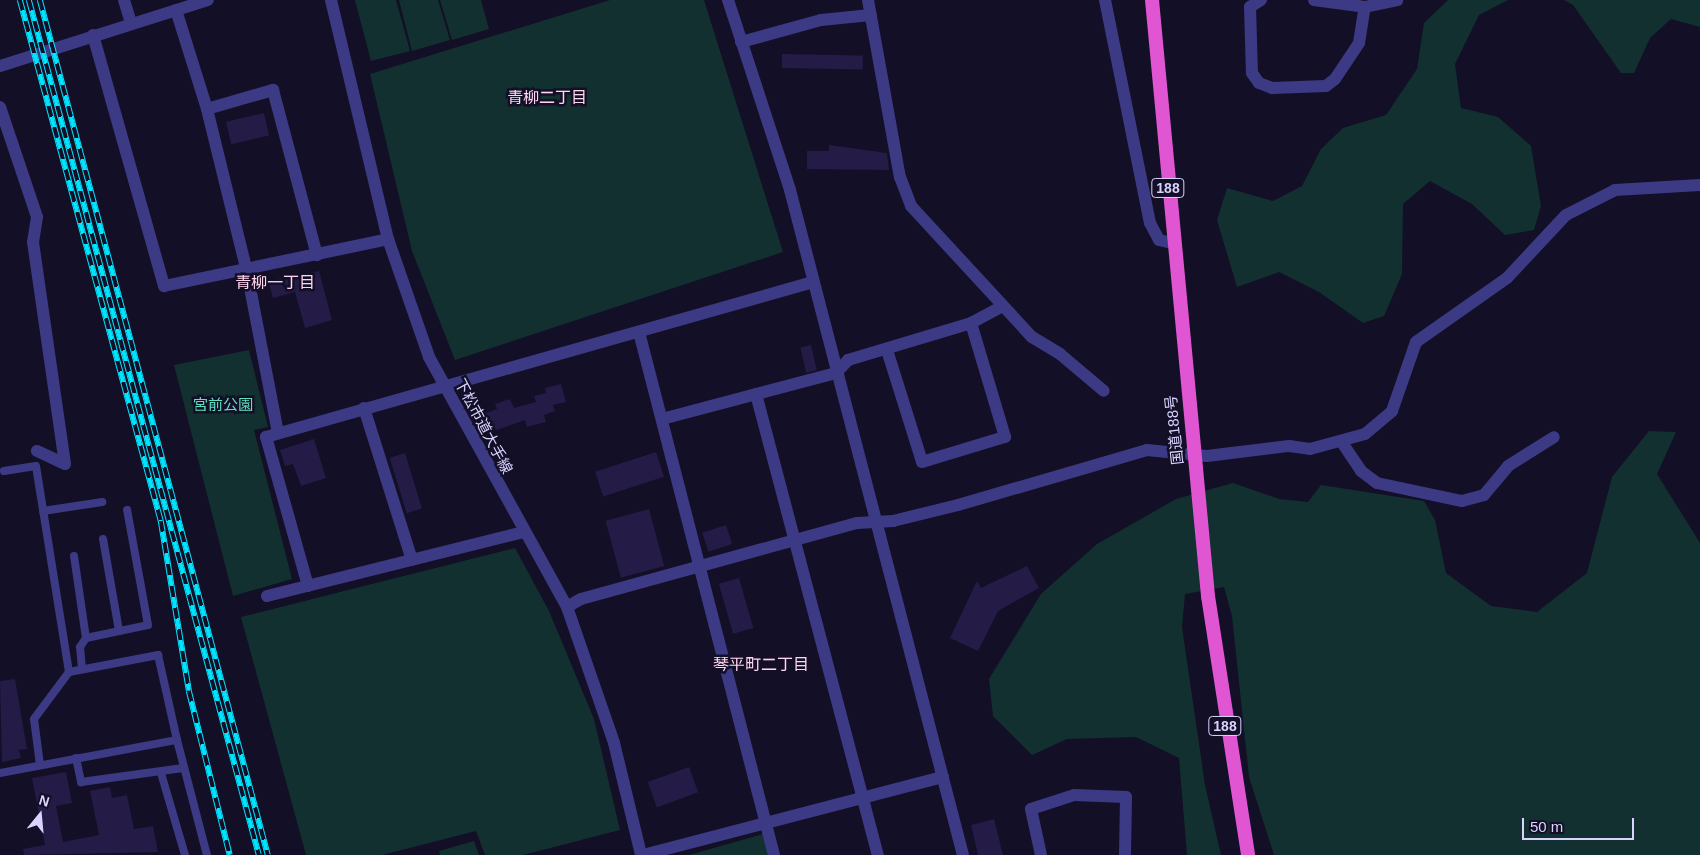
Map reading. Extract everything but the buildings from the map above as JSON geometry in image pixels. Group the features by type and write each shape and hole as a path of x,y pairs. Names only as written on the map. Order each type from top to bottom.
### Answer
{"highway":[{"name":"国道188号","path":"1152,0 1172,243 1208,596 1248,855"}],"street":[{"path":"124,0 131,23"},
{"path":"0,66 208,0"},
{"name":"下松市道大手線","path":"331,0 388,239 429,357 523,532 567,607 614,743 642,855"},
{"path":"728,0 790,190 873,520 963,855"},
{"path":"868,0 900,177 911,206 1001,307 1032,337 1060,354 1104,391"},
{"path":"1105,0 1150,223 1159,240 1172,243"},
{"path":"1261,0 1250,7 1252,73 1259,83 1272,88 1326,86 1335,78 1359,43 1365,7"},
{"path":"1314,0 1365,7 1397,0"},
{"path":"176,10 207,109 247,272 278,433"},
{"path":"741,42 821,20 871,15"},
{"path":"93,35 164,286 247,272 388,239"},
{"path":"207,109 273,90 317,255"},
{"path":"0,107 37,217 33,242 65,464 37,451"},
{"path":"567,607 697,566 873,520 893,521 958,505 1147,450 1207,456 1289,446 1310,449 1341,442 1381,424 1392,410 1416,342 1507,278 1566,215 1615,190 1700,185"},
{"path":"308,586 266,437 813,282"},
{"path":"662,419 836,373 848,360 887,350 971,323 1001,307"},
{"path":"887,350 922,462 1005,437 971,323"},
{"path":"639,332 697,566 774,855"},
{"path":"756,394 878,855"},
{"path":"364,408 412,560"},
{"path":"1341,442 1361,471 1378,483 1462,501 1484,495 1508,466 1554,438"},
{"path":"267,596 523,532"},
{"path":"642,855 943,777"},
{"path":"1041,855 1031,809 1074,795 1126,797 1125,855"}],"lane":[{"path":"4,472 36,466 69,672"},
{"path":"43,511 102,502"},
{"path":"86,638 148,625 127,510"},
{"path":"103,538 119,631"},
{"path":"74,556 86,638 80,647 82,669"},
{"path":"40,765 34,719 69,672 158,655 182,768"},
{"path":"0,773 177,740"},
{"path":"76,758 81,782 182,768 188,772 207,855"},
{"path":"161,772 184,855"}],"green space":[{"path":"355,0 396,0 410,51 371,61"},
{"path":"399,0 438,0 450,40 412,51"},
{"path":"440,0 481,0 489,29 452,40"},
{"path":"610,0 704,0 783,252 455,360 412,251 370,74"},
{"path":"1448,0 1508,0 1479,15 1455,64 1461,108 1498,117 1531,146 1541,206 1534,230 1505,235 1472,204 1430,181 1403,204 1402,274 1384,316 1363,323 1319,292 1279,272 1237,287 1217,220 1227,188 1273,201 1302,186 1321,149 1343,128 1386,115 1417,69 1424,23"},
{"path":"1564,0 1700,0 1700,27 1671,19 1650,38 1634,73 1621,73 1573,5"},
{"name":"宮前公園","path":"249,350 268,427 254,430 292,579 233,596 174,365"},
{"path":"1649,431 1676,432 1657,474 1700,543 1700,855 1274,855 1249,777 1232,616 1224,587 1185,594 1182,627 1205,785 1221,855 1187,855 1179,758 1136,737 1067,739 1032,755 993,716 989,679 1041,594 1097,544 1176,499 1233,483 1279,499 1308,502 1321,485 1424,501 1435,520 1446,573 1491,606 1537,612 1587,573 1612,477"},
{"path":"515,548 549,611 594,719 620,830 523,855 485,855 476,831 382,855 306,855 241,617"},
{"path":"763,834 769,855 689,855"},
{"path":"474,841 479,855 440,855 439,851"}],"railway":[{"path":"20,0 161,521 189,691 230,855"},
{"path":"29,0 259,855"},
{"path":"40,0 268,855"}],"district":[{"name":"青柳二丁目","path":"547,98"},
{"name":"青柳一丁目","path":"275,283"},
{"name":"琴平町二丁目","path":"761,665"}]}
